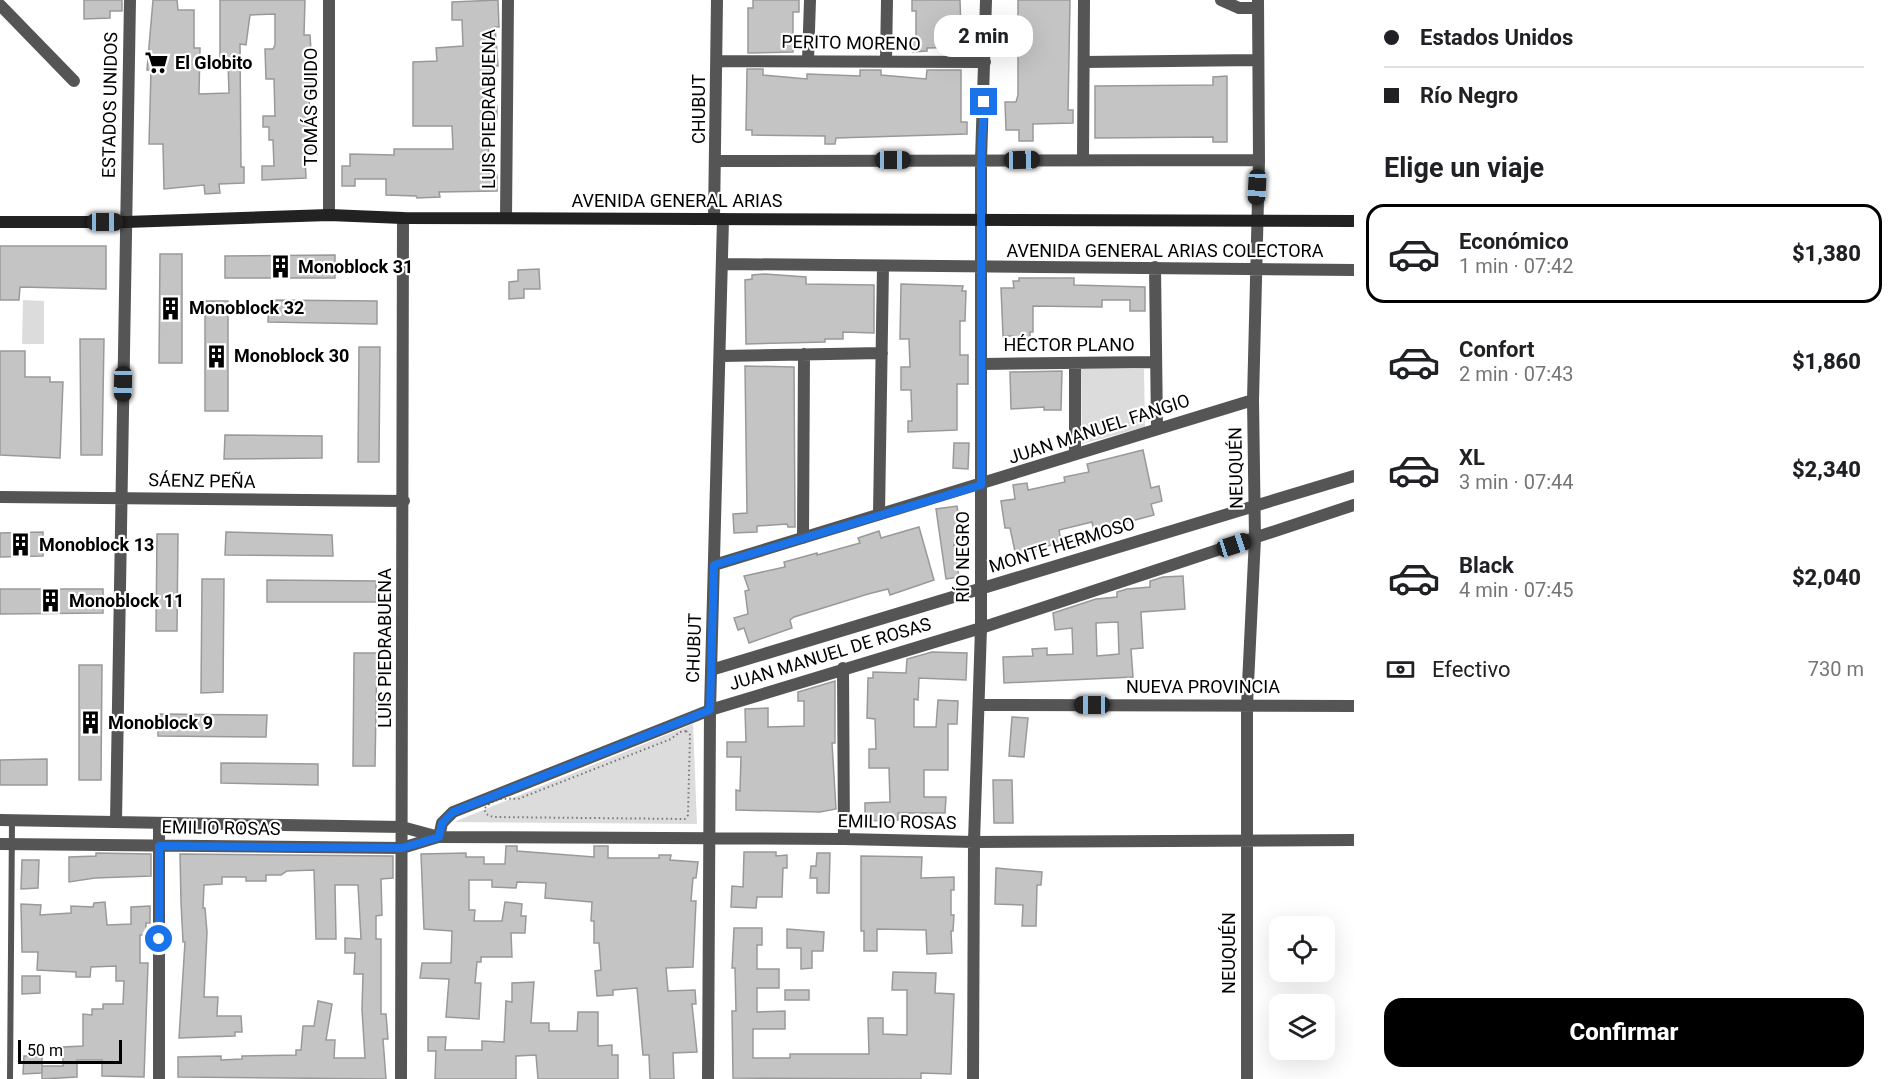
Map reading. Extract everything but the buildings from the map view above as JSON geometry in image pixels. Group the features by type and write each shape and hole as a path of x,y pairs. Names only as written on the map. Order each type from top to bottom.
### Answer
{"main road":[{"name":"AVENIDA GENERAL ARIAS","path":"0,222 126,222 329,215 403,218 1354,221"}],"street":[{"name":"ESTADOS UNIDOS","path":"116,822 130,0"},
{"name":"TOMÁS GUIDO","path":"329,0 329,215"},
{"name":"LUIS PIEDRABUENA","path":"506,218 508,0"},
{"name":"CHUBUT","path":"708,1079 710,710 724,264 719,219 717,161 717,0"},
{"path":"808,60 810,0"},
{"path":"886,0 886,61"},
{"name":"RÍO NEGRO","path":"973,1079 974,842 981,628 981,160 986,0"},
{"path":"1083,158 1084,0"},
{"path":"1221,0 1239,8 1258,4"},
{"name":"NEUQUÉN","path":"1247,1079 1247,705 1255,538 1253,400 1258,160 1258,4"},
{"path":"0,5 74,81"},
{"path":"1084,62 1258,60"},
{"name":"PERITO MORENO","path":"717,61 985,63"},
{"path":"717,161 1083,158 1258,160"},
{"name":"LUIS PIEDRABUENA","path":"401,1079 403,218"},
{"name":"AVENIDA GENERAL ARIAS COLECTORA","path":"724,264 1354,270"},
{"path":"879,514 883,266"},
{"path":"1155,267 1157,428"},
{"path":"721,356 882,353"},
{"path":"803,538 804,354"},
{"name":"HÉCTOR PLANO","path":"982,364 1156,362"},
{"path":"1075,363 1076,454"},
{"name":"JUAN MANUEL FANGIO","path":"714,565 1253,400"},
{"name":"MONTE HERMOSO","path":"711,670 1354,476"},
{"name":"SÁENZ PEÑA","path":"0,497 404,501"},
{"name":"JUAN MANUEL DE ROSAS","path":"439,837 442,823 453,812 710,710 981,628 1354,505"},
{"path":"843,668 844,839"},
{"name":"NUEVA PROVINCIA","path":"980,705 1354,706"},
{"name":"EMILIO ROSAS","path":"6,820 402,828 439,837 974,842 1354,840"},
{"path":"159,823 159,1079"},
{"name":"EMILIO ROSAS","path":"6,845 402,848 439,837"}],"lane":[{"path":"6,820 10,1079"}],"path":[{"path":"686,731 690,735 688,815 685,819 493,817 486,814 484,809 490,802 500,798 518,798 671,739 680,732 686,731"}],"shaded area":[{"path":"23,300 44,301 44,344 22,344"},
{"path":"1081,369 1144,369 1145,427 1082,444"},
{"path":"693,724 697,824 454,822"}],"place":[{"name":"El Globito","path":"157,63"},
{"name":"Monoblock 31","path":"280,267"},
{"name":"Monoblock 32","path":"171,308"},
{"name":"Monoblock 30","path":"216,356"},
{"name":"Monoblock 13","path":"21,545"},
{"name":"Monoblock 11","path":"51,601"},
{"name":"Monoblock 9","path":"90,723"}],"route":[{"path":"159,939 159,846 402,848 439,837 442,823 453,812 710,710 714,565 981,485 981,160 984,102"}]}
